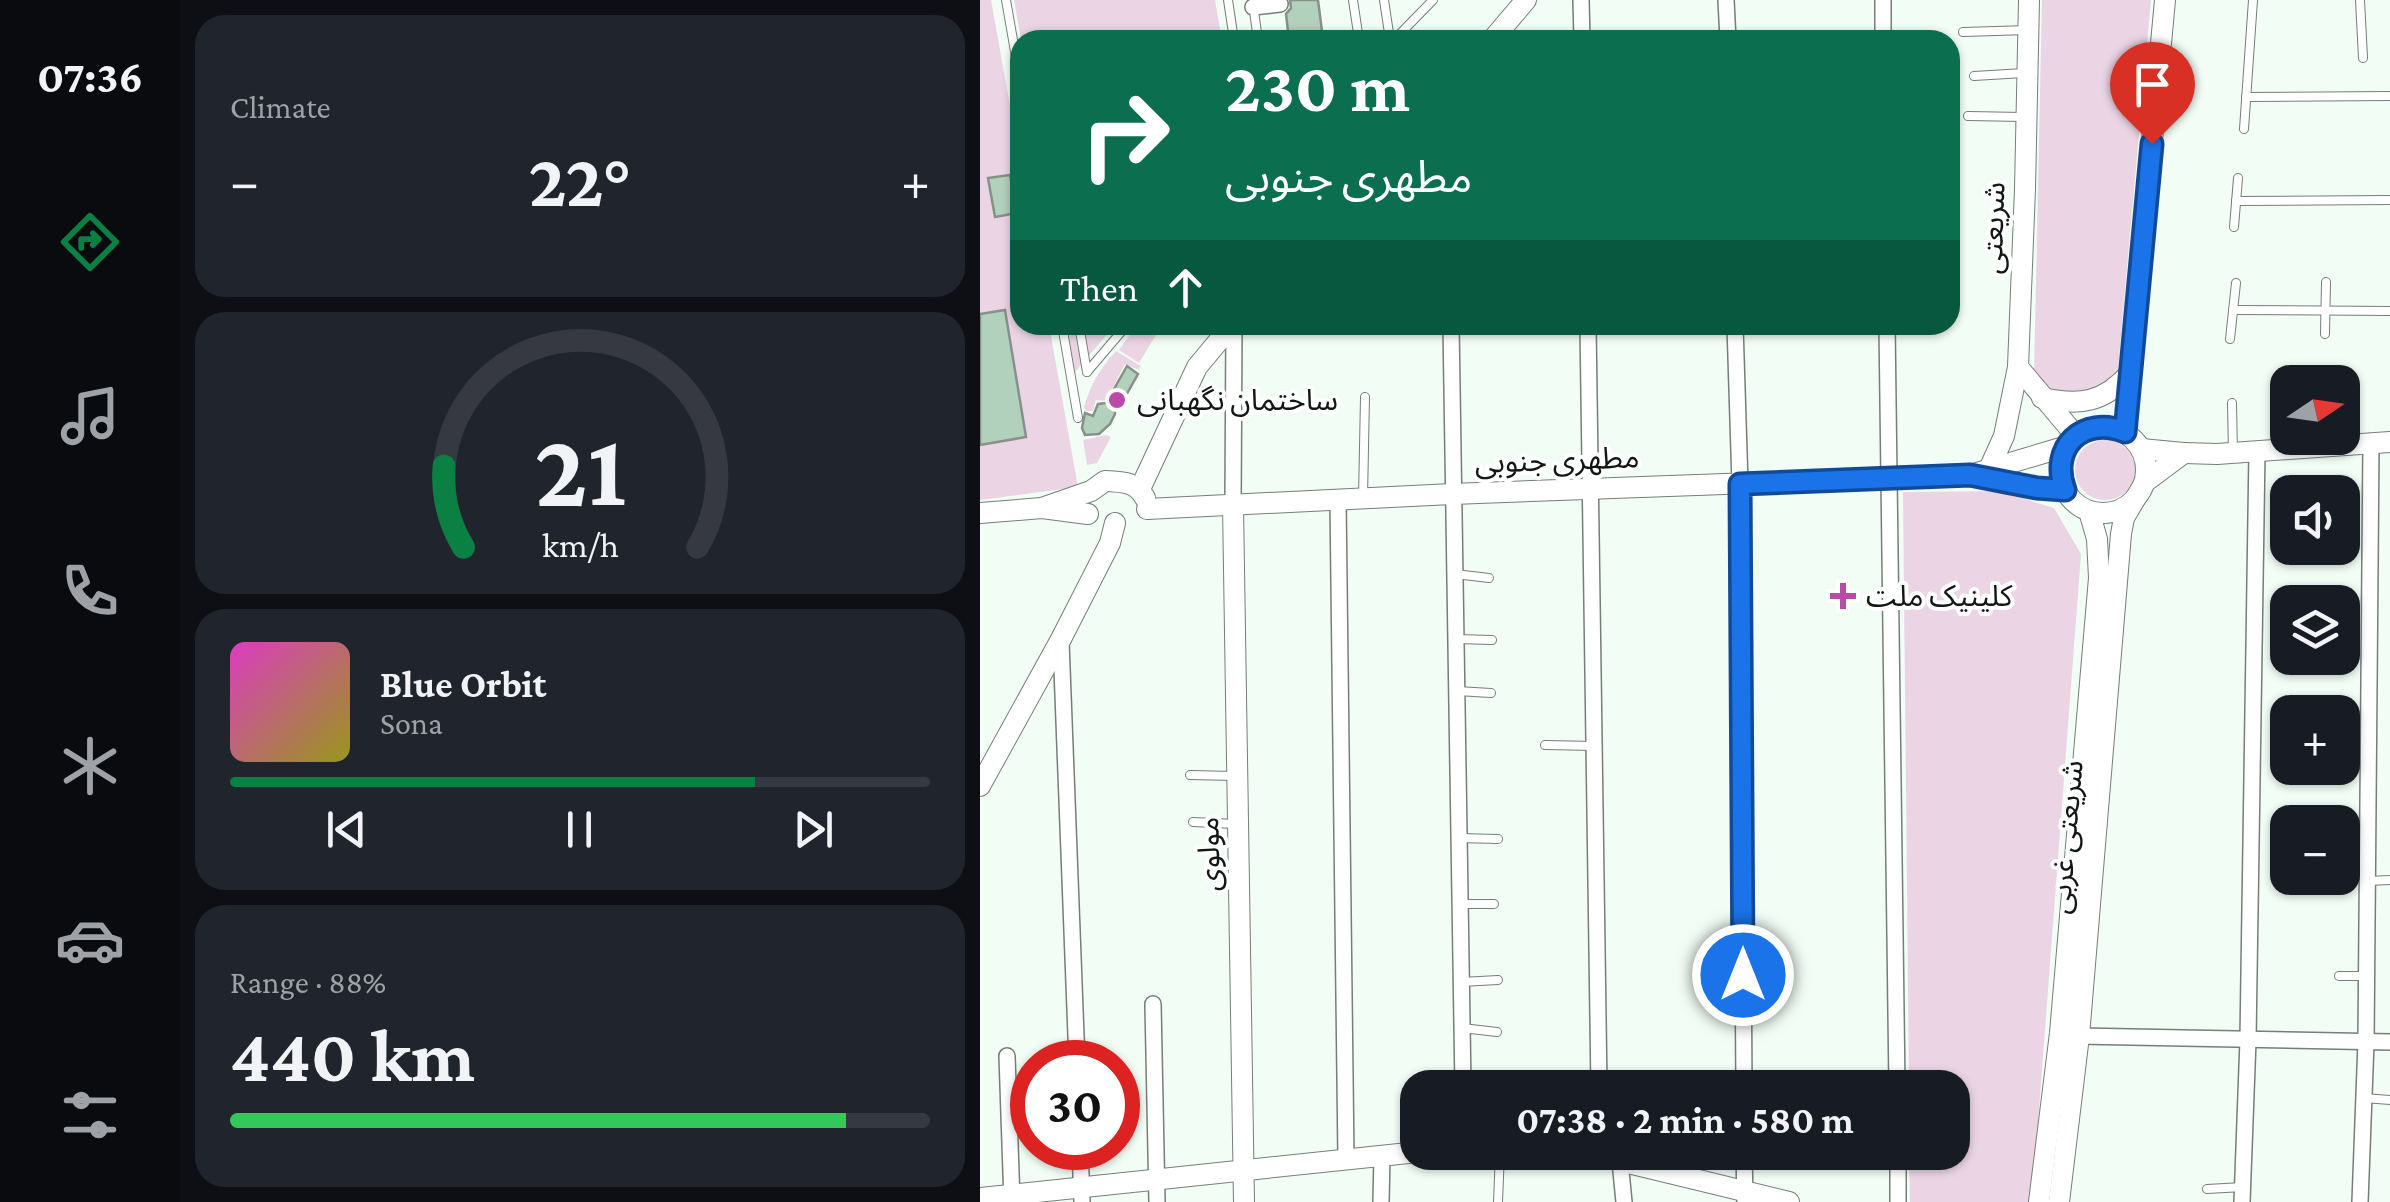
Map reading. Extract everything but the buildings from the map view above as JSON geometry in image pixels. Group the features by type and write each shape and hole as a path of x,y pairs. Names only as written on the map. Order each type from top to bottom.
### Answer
{"street":[{"path":"1500,30 1526,0"},
{"path":"1581,0 1582,30"},
{"path":"1726,0 1728,30"},
{"path":"1883,0 1884,30"},
{"name":"شریعتی","path":"1980,471 2004,436 2018,367 2028,0"},
{"path":"2125,432 2166,0"},
{"path":"1252,3 1280,4"},
{"path":"980,513 1042,508 1088,514 1114,523 1134,520 1197,367 1224,335"},
{"path":"1233,335 1234,505"},
{"path":"1450,335 1463,1070"},
{"path":"1588,335 1600,1070"},
{"path":"1735,335 1744,1070"},
{"path":"1887,335 1897,1070"},
{"path":"2018,367 2071,441"},
{"path":"2042,398 2068,403 2088,401 2118,386 2130,372"},
{"path":"1980,471 2071,441 2100,426 2125,432 2141,449 2145,459 2140,491"},
{"path":"2071,441 2061,458 2065,490 2089,511 2114,512 2125,508 2184,453"},
{"path":"2360,1202 2380,443"},
{"path":"2141,449 2184,453 2270,449"},
{"path":"2243,1195 2257,451"},
{"path":"2121,534 2172,477 2188,466 2225,453"},
{"path":"1980,471 2037,488 2065,490"},
{"name":"مطهری جنوبی","path":"1143,499 1234,505 1890,479 1980,471"},
{"path":"1042,508 1106,481 1126,482 1143,499"},
{"path":"1088,514 1087,495 1091,490"},
{"name":"شریعتی غربی","path":"2060,1202 2079,1036 2121,534 2124,518 2140,491"},
{"path":"1338,500 1346,1160"},
{"name":"مولوی","path":"1234,505 1244,1202"},
{"name":"شریعتی غربی","path":"2038,1202 2060,1033 2099,578 2089,511"},
{"path":"980,786 1110,543 1114,523"},
{"path":"1060,639 1076,1040"},
{"path":"1152,1004 1156,1191"},
{"path":"2079,1036 2390,1042"},
{"path":"1006,1056 1012,1198"},
{"path":"980,1198 1156,1191 1243,1172 1400,1154"},
{"path":"1382,1156 1382,1202"},
{"path":"1081,1170 1082,1195"},
{"path":"1608,1170 1624,1202"},
{"path":"1651,1170 1744,1197 1788,1202"},
{"path":"1744,1170 1744,1197"},
{"path":"1898,1170 1898,1202"}],"lane":[{"path":"1006,0 1011,30"},
{"path":"1228,0 1232,30"},
{"path":"1353,0 1358,30"},
{"path":"1384,0 1390,30"},
{"path":"1402,30 1433,0"},
{"path":"2244,128 2253,0"},
{"path":"2360,0 2362,58"},
{"path":"1252,3 1256,30"},
{"path":"1963,32 2028,30"},
{"path":"1974,76 2027,73"},
{"path":"2246,98 2390,96"},
{"path":"1968,116 2026,117"},
{"path":"2234,227 2238,178"},
{"path":"2236,201 2390,200"},
{"path":"2325,334 2326,282"},
{"path":"2230,339 2236,283"},
{"path":"2233,310 2390,311"},
{"path":"1064,335 1078,418"},
{"path":"1081,335 1087,372 1118,335"},
{"path":"1363,498 1365,398"},
{"path":"2225,453 2232,403"},
{"path":"1455,574 1489,578"},
{"path":"1456,639 1492,640"},
{"path":"1457,691 1490,693"},
{"path":"1545,745 1595,746"},
{"path":"1190,775 1239,776"},
{"path":"1193,822 1239,824"},
{"path":"1459,838 1498,839"},
{"path":"2367,880 2390,880"},
{"path":"1460,904 1494,904"},
{"path":"2339,976 2366,976"},
{"path":"1462,982 1498,980"},
{"path":"1462,1028 1496,1032"},
{"path":"2364,1098 2390,1100"},
{"path":"1498,1202 1499,1170"},
{"path":"2206,1189 2243,1195"}],"shaded area":[{"path":"980,0 991,0 1010,105 1010,335 1051,335 1078,487 980,500"},
{"path":"1014,0 1215,0 1220,30 1019,30"},
{"path":"2042,0 2151,0 2118,369 2096,396 2059,395 2034,374"},
{"path":"1069,335 1106,335 1075,372"},
{"path":"1130,335 1156,335 1139,363 1119,350"},
{"path":"1116,351 1141,366 1139,370 1125,364 1106,401 1096,400 1093,411 1086,411 1093,383"},
{"path":"1111,437 1097,463 1087,465 1083,440"},
{"path":"2105,440 2127,448 2135,470 2127,492 2105,500 2083,492 2075,470 2083,448"},
{"path":"1999,491 2054,508 2081,554 2032,1202 1910,1202 1909,1170 1970,1170 1970,1070 1909,1070 1903,492"}],"place":[{"name":"ساختمان نگهبانی","path":"1117,400"},
{"name":"کلینیک ملت","path":"1843,596"}],"route":[{"path":"1743,975 1740,484 1970,475 2065,490 2061,458 2076,436 2100,426 2125,432 2152,144"}]}
